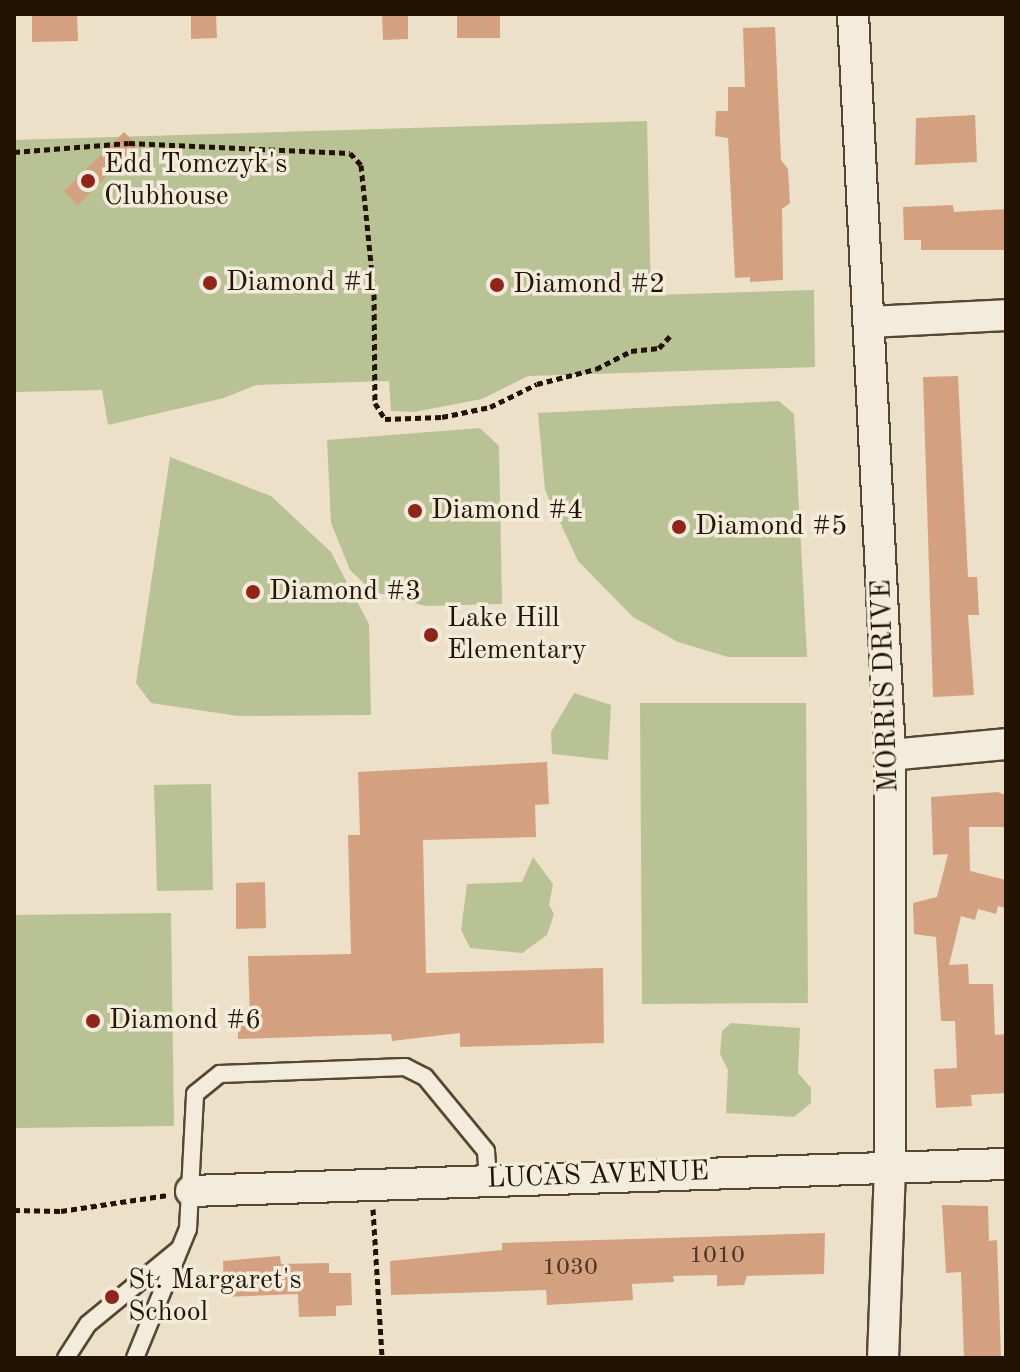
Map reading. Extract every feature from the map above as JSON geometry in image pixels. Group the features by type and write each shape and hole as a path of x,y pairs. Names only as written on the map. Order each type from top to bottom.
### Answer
{"street":[{"name":"MORRIS DRIVE","path":"853,14 890,755 890,1168 883,1358"},
{"path":"870,322 1006,315"},
{"path":"890,755 1006,744"},
{"name":"LUCAS AVENUE","path":"191,1191 1006,1164"}],"lane":[{"path":"135,1358 188,1229 195,1094 220,1074 405,1067 425,1077 486,1151 488,1179"},
{"path":"66,1358 88,1324 178,1250"}],"path":[{"path":"14,152 129,143 350,153 361,165 374,294 375,403 385,419 442,417 490,407 537,384 596,369 631,351 659,348 670,336"},
{"path":"372,1184 382,1358"},
{"path":"14,1210 61,1211 191,1191"}],"green space":[{"path":"647,121 651,295 814,290 815,367 528,376 482,399 414,412 391,411 389,381 256,385 224,398 108,425 102,390 14,392 14,140"},
{"name":"Diamond #5","path":"779,401 794,414 807,657 728,657 678,642 633,617 578,561 545,490 538,413"},
{"name":"Diamond #4","path":"480,428 499,446 502,604 425,606 372,591 350,570 331,523 327,440"},
{"name":"Diamond #3","path":"170,457 271,496 331,552 369,624 371,715 238,716 151,703 136,683"},
{"path":"574,693 611,705 608,760 552,754 551,732"},
{"path":"640,703 806,703 808,1003 642,1004"},
{"path":"211,784 213,890 157,891 154,785"},
{"path":"533,857 553,884 549,905 554,914 547,935 522,953 470,948 461,930 467,884 522,882"},
{"name":"Diamond #6","path":"171,913 174,1126 14,1128 14,915"},
{"path":"731,1023 800,1028 798,1073 811,1088 811,1103 794,1117 726,1113 728,1070 720,1054 722,1031"}],"building":[{"path":"32,14 77,14 78,41 32,42"},
{"path":"191,14 216,14 217,38 191,39"},
{"path":"382,14 408,14 408,39 383,40"},
{"path":"457,14 500,14 500,38 457,38"},
{"path":"775,27 781,160 788,169 790,203 782,209 783,280 750,282 750,277 735,278 728,138 715,136 716,111 728,111 728,87 745,87 743,28"},
{"path":"975,115 977,162 915,165 916,118"},
{"path":"124,132 137,145 78,205 64,191"},
{"path":"953,205 954,212 1005,209 1006,250 921,250 921,240 904,240 903,207"},
{"path":"958,376 968,577 977,577 979,615 968,615 974,695 933,697 923,377"},
{"path":"547,762 549,804 535,805 536,837 423,840 426,973 603,968 604,1043 460,1047 460,1033 392,1041 391,1034 238,1039 238,1018 250,1018 248,956 351,954 348,835 360,835 358,772"},
{"path":"998,792 1005,795 1005,827 969,827 970,871 1006,880 1006,908 998,906 996,914 978,909 975,920 961,916 949,965 968,964 969,984 993,984 995,1035 1006,1034 1006,1093 971,1095 972,1106 936,1108 934,1069 957,1068 955,1021 941,1021 936,937 914,934 913,903 937,897 948,854 933,855 931,797"},
{"path":"265,882 266,928 236,929 236,883"},
{"path":"942,1205 988,1206 989,1241 997,1240 1001,1358 964,1358 961,1272 946,1273"},
{"path":"825,1233 824,1274 747,1276 744,1285 717,1286 717,1275 673,1276 674,1282 632,1284 633,1300 547,1305 546,1290 391,1295 390,1261 502,1250 502,1243"},
{"path":"280,1256 281,1264 329,1263 329,1273 351,1273 352,1305 336,1306 336,1316 299,1317 298,1294 224,1297 223,1261"}],"place":[{"name":"Edd Tomczyk's Clubhouse","path":"88,181"},
{"name":"Diamond #1","path":"210,283"},
{"name":"Diamond #2","path":"497,285"},
{"name":"Diamond #4","path":"415,511"},
{"name":"Diamond #5","path":"679,527"},
{"name":"Diamond #3","path":"253,592"},
{"name":"Lake Hill Elementary","path":"431,635"},
{"name":"Diamond #6","path":"93,1021"},
{"name":"St. Margaret's School","path":"112,1297"}]}
